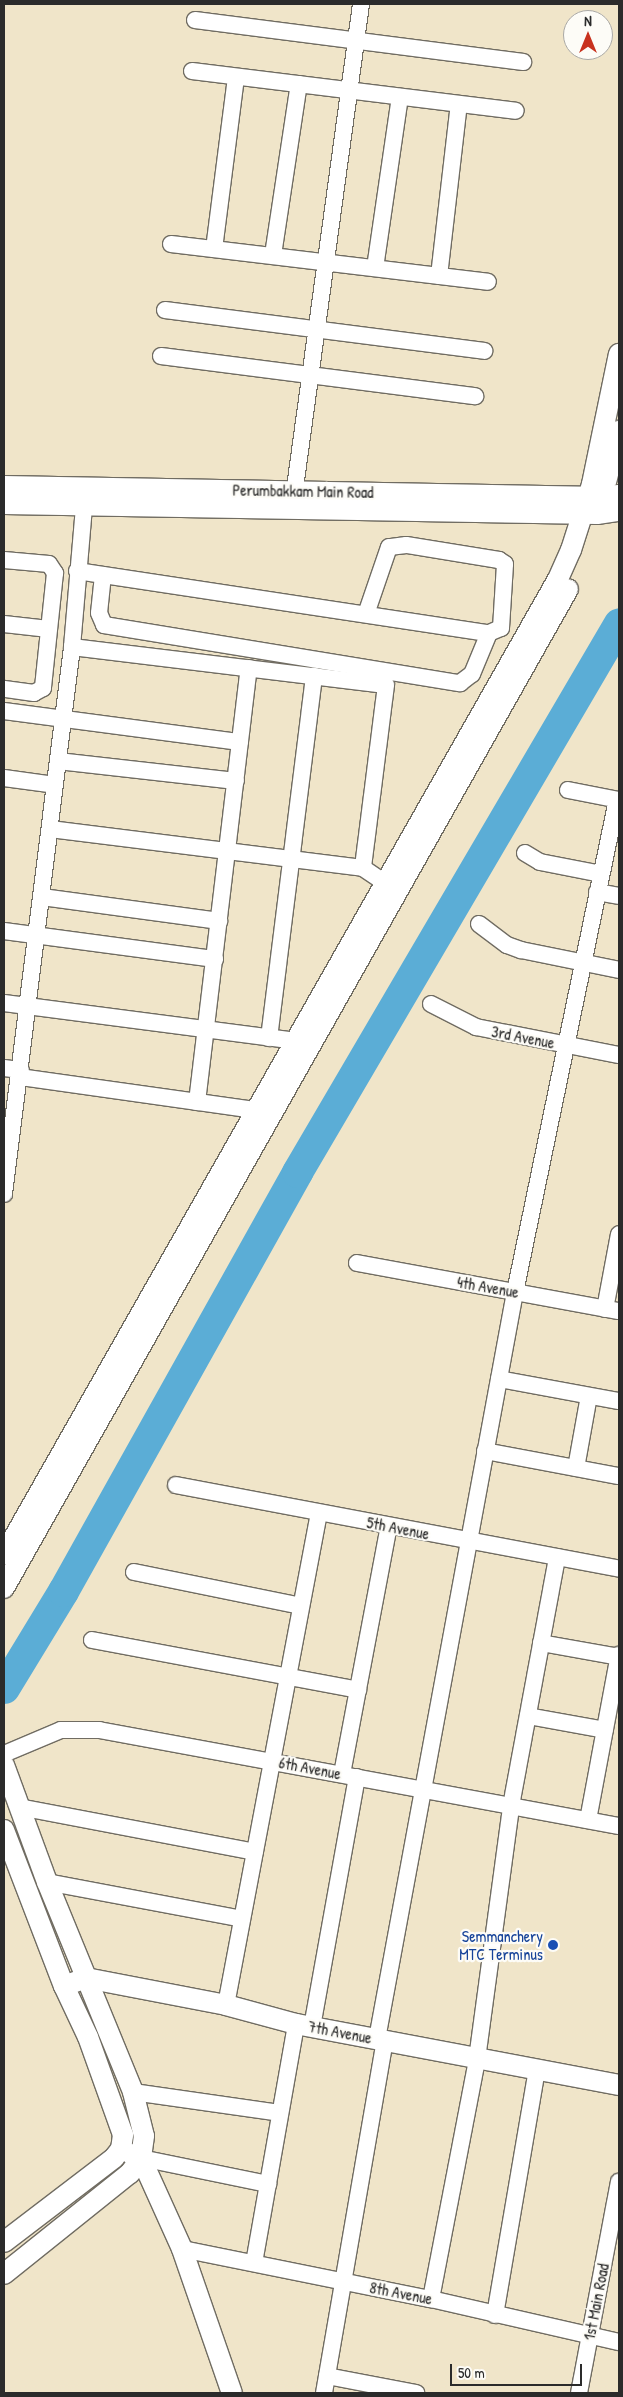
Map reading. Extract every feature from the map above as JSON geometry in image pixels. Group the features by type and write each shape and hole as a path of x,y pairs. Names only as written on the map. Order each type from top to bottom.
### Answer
{"street":[{"path":"294,500 361,4"},
{"path":"195,20 523,62"},
{"path":"192,71 516,111"},
{"path":"214,249 236,77"},
{"path":"273,256 299,84"},
{"path":"375,268 400,97"},
{"path":"439,276 459,104"},
{"path":"171,244 326,261 488,282"},
{"path":"165,310 484,351"},
{"path":"4,1555 558,578 598,503 619,354"},
{"path":"161,356 475,396"},
{"path":"4,1588 563,598 598,503 619,431"},
{"name":"Perumbakkam Main Road","path":"4,486 85,497"},
{"path":"4,1194 30,1006 56,785 72,647 77,571 85,497"},
{"name":"Perumbakkam Main Road","path":"4,504 85,497 598,503 619,511"},
{"path":"77,571 489,633 501,628 504,561 406,545 389,547 386,551 366,614"},
{"path":"4,560 48,564 54,567 43,688 34,693 4,689"},
{"path":"103,575 99,613 104,625 460,683 467,681 472,674 489,633"},
{"path":"4,624 49,629"},
{"path":"72,647 386,685 363,868"},
{"path":"197,1102 249,668"},
{"path":"269,1038 293,859 314,676"},
{"path":"4,712 240,742"},
{"path":"58,761 236,781"},
{"path":"4,778 56,785"},
{"path":"324,2393 422,1790 515,1292 582,963 618,800 568,790"},
{"path":"50,829 363,868 385,883"},
{"path":"525,853 540,862 602,874"},
{"path":"597,892 619,896"},
{"path":"42,898 219,921"},
{"path":"479,924 507,945 619,970"},
{"path":"4,931 214,959"},
{"path":"4,1003 295,1041"},
{"name":"3rd Avenue","path":"432,1004 476,1027 619,1055"},
{"path":"4,1068 20,1074 256,1110"},
{"path":"612,1310 619,1234"},
{"name":"4th Avenue","path":"357,1263 612,1310"},
{"path":"499,1379 619,1401"},
{"path":"576,1468 589,1396"},
{"path":"485,1451 619,1476"},
{"name":"5th Avenue","path":"176,1485 619,1569"},
{"path":"226,2005 319,1513"},
{"path":"254,2263 280,2113 304,2025 350,1776 358,1690 389,1526"},
{"path":"431,2299 477,2059 511,1806 557,1557"},
{"path":"134,1572 301,1606"},
{"path":"92,1640 358,1690"},
{"path":"541,1643 619,1656 588,1820"},
{"path":"528,1716 605,1730"},
{"name":"6th Avenue","path":"4,1754 61,1730 77,1729 124,1734 619,1826"},
{"path":"4,1765 46,1882 133,2092 143,2124 141,2158 182,2249 232,2393"},
{"path":"19,1807 254,1852"},
{"path":"4,1830 64,1986 88,2037 119,2121 121,2149 114,2158 4,2242"},
{"path":"46,1882 242,1919"},
{"path":"64,1986 86,1978"},
{"name":"7th Avenue","path":"86,1978 226,2005 304,2025 619,2086"},
{"path":"495,2315 537,2070"},
{"path":"133,2092 280,2113"},
{"path":"121,2149 141,2158 268,2184"},
{"path":"4,2274 130,2173 141,2158"},
{"name":"1st Main Road","path":"579,2393 619,2182"},
{"name":"8th Avenue","path":"182,2249 431,2299 619,2342"},
{"path":"327,2376 416,2393"}],"waterway":[{"path":"4,1688 63,1591 297,1172 619,623"}],"place":[{"name":"Semmanchery MTC Terminus","path":"553,1945"}]}
